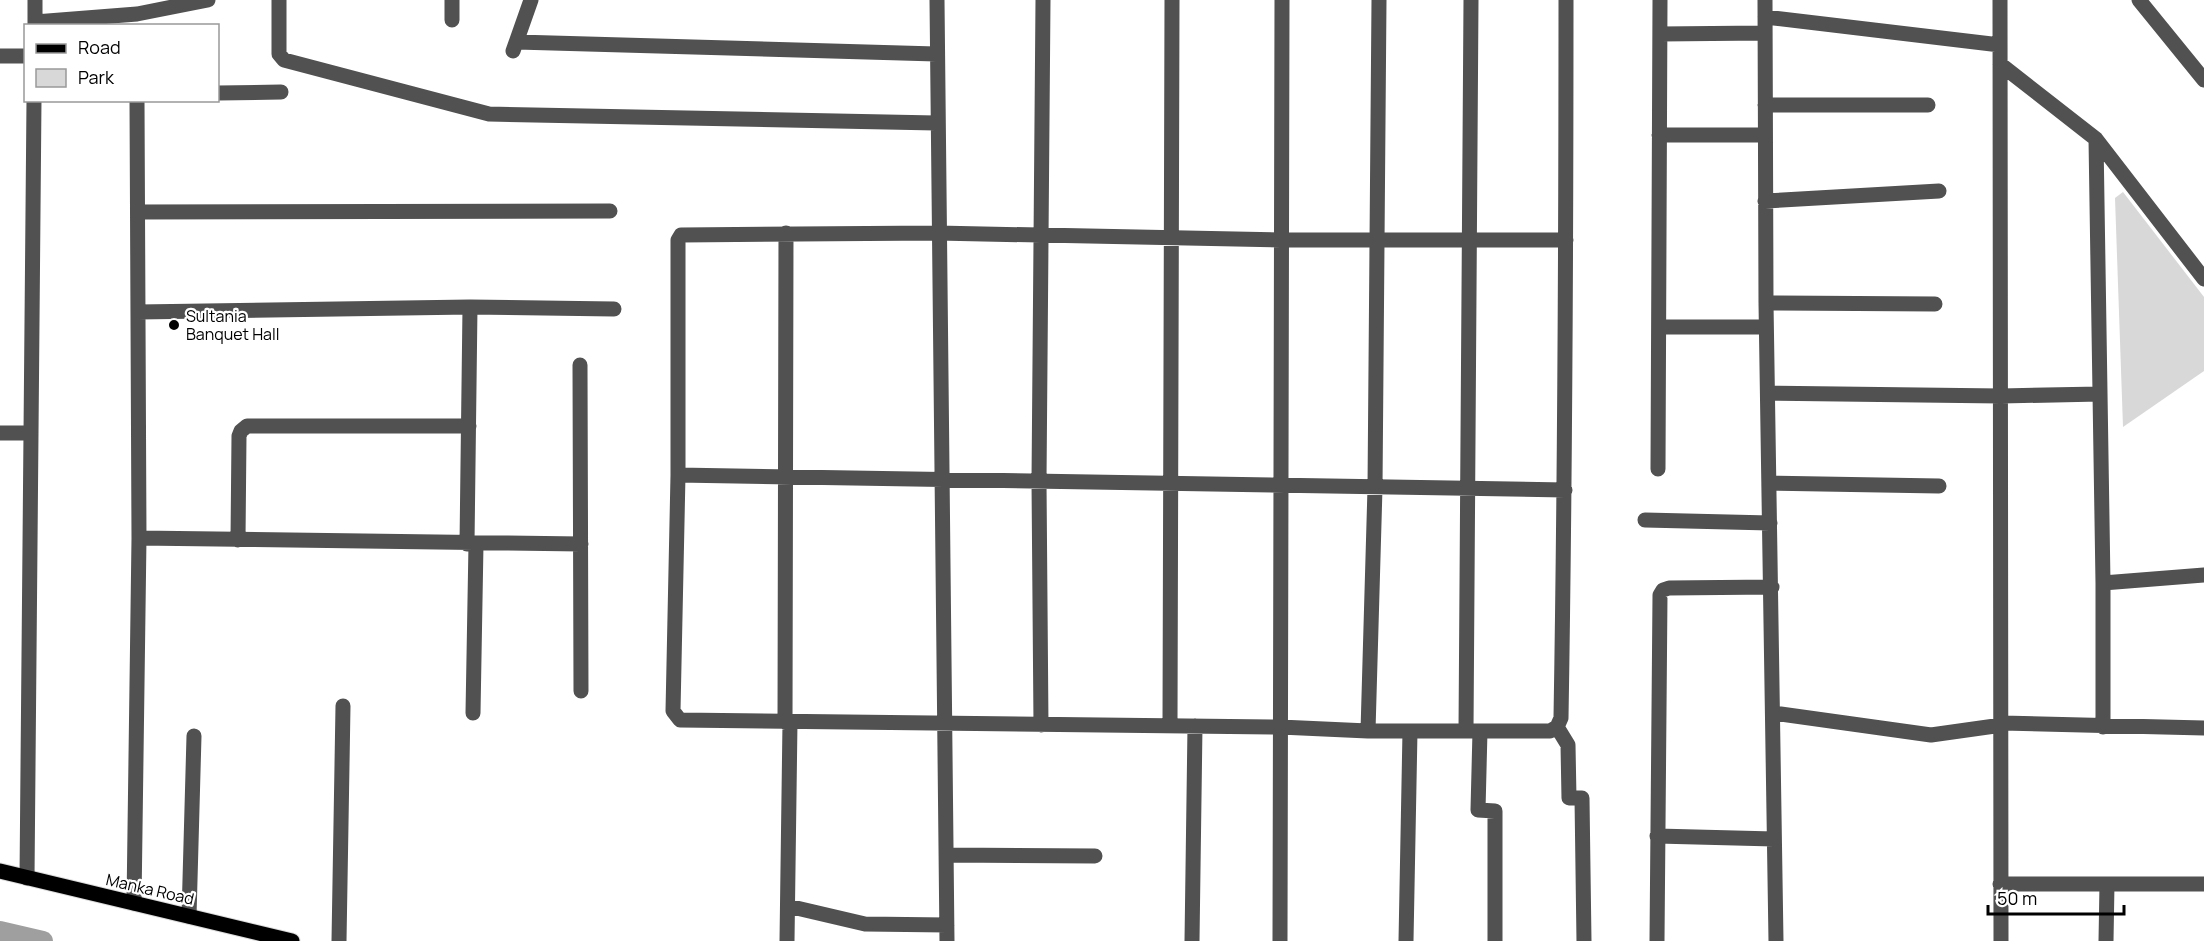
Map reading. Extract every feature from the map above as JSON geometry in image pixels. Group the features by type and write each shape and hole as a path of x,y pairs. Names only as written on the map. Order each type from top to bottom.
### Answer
{"main road":[{"name":"Manka Road","path":"0,872 292,941"}],"street":[{"path":"35,0 35,24 137,20 208,0"},
{"path":"279,0 279,54 284,60 489,114 936,123"},
{"path":"452,0 452,20"},
{"path":"531,0 515,47 936,54"},
{"path":"937,0 937,233 947,941"},
{"path":"1041,725 1039,481 1044,0"},
{"path":"1170,726 1172,0"},
{"path":"1280,941 1282,0"},
{"path":"1368,731 1375,488 1378,0"},
{"path":"1471,0 1467,489 1473,731 1478,810 1495,811 1495,941"},
{"path":"1566,0 1566,240 1565,490 1561,718 1557,727 1550,731 1368,731 1280,727 680,720 675,717 673,711 678,475 678,240 686,232 937,233 1281,240 1566,240"},
{"path":"1658,469 1660,0"},
{"path":"1765,0 1766,327 1776,941"},
{"path":"2000,0 2001,941"},
{"path":"2139,0 2204,80"},
{"path":"1765,17 2000,45"},
{"path":"1660,34 1764,33"},
{"path":"0,56 24,56"},
{"path":"2000,64 2096,139 2204,279"},
{"path":"219,93 281,92"},
{"path":"27,878 34,102"},
{"path":"134,903 139,538 137,102"},
{"path":"1765,105 1928,105"},
{"path":"1659,135 1765,135"},
{"path":"2096,139 2103,727"},
{"path":"1765,201 1938,191"},
{"path":"138,212 610,211"},
{"path":"786,233 787,941"},
{"path":"1766,303 1935,304"},
{"path":"138,312 470,308 614,309"},
{"path":"470,308 469,426 473,713"},
{"path":"1660,327 1766,327"},
{"path":"580,365 581,691"},
{"path":"1768,393 2001,396 2100,394"},
{"path":"238,540 239,436 247,426 469,426"},
{"path":"0,434 31,433"},
{"path":"678,475 1565,490"},
{"path":"1770,483 1939,486"},
{"path":"1645,520 1770,523"},
{"path":"139,538 581,544"},
{"path":"2103,584 2204,575"},
{"path":"1657,941 1660,595 1663,590 1772,587"},
{"path":"339,941 343,706"},
{"path":"1773,713 1931,735 2002,724 2204,728"},
{"path":"1192,941 1195,726"},
{"path":"1557,727 1568,745 1569,798 1582,798 1584,941"},
{"path":"1406,941 1410,731"},
{"path":"189,916 194,736"},
{"path":"1657,836 1774,839"},
{"path":"947,855 1095,856"},
{"path":"2000,884 2204,884"},
{"path":"2106,941 2107,884"},
{"path":"788,906 866,924 947,925"}],"green space":[{"path":"2123,192 2204,297 2204,371 2123,427 2115,198"}],"waterway":[{"path":"0,931 43,941"}],"place":[{"name":"Sultania Banquet Hall","path":"174,325"}]}
